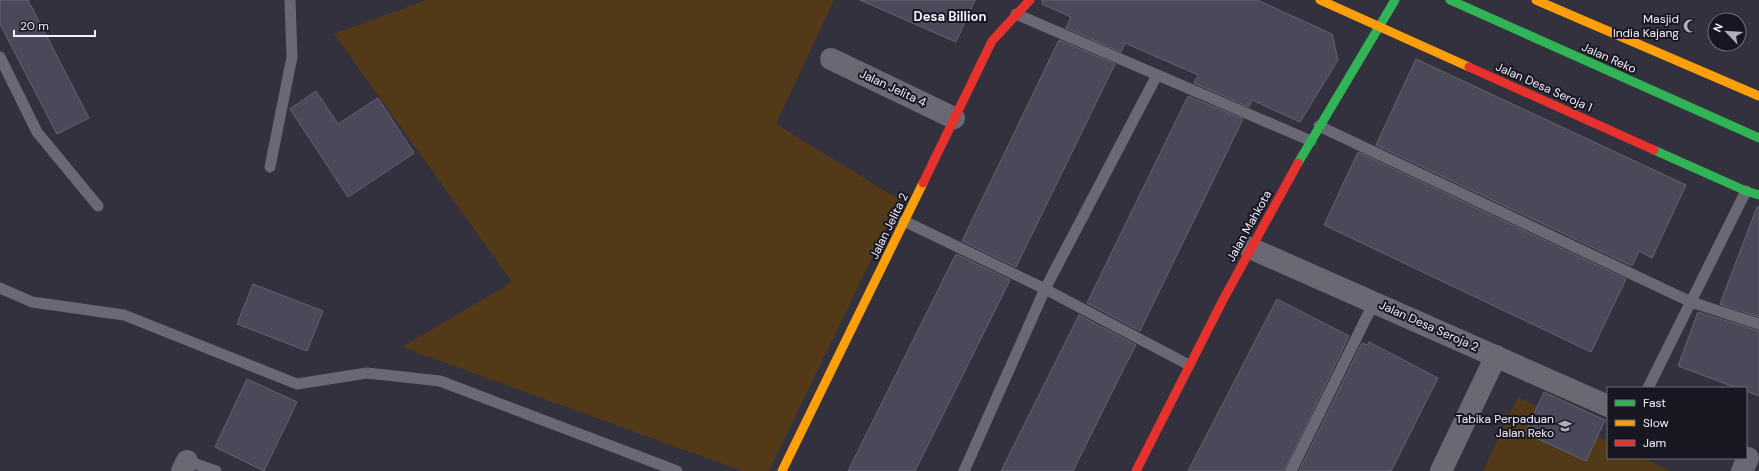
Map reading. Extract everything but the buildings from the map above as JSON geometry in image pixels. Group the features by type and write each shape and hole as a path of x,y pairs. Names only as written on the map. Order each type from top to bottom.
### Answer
{"street":[{"name":"Jalan Jelita 2","path":"782,471 992,41 1030,0"},
{"name":"Jalan Desa Seroja 1","path":"1320,0 1759,195"},
{"name":"Jalan Mahkota","path":"1136,471 1250,248 1319,126 1395,0"},
{"name":"Jalan Reko","path":"1450,0 1759,138"},
{"name":"Jalan Reko","path":"1536,0 1759,96"},
{"name":"Jalan Jelita 4","path":"831,59 954,118"},
{"name":"Jalan Desa Seroja 2","path":"1250,248 1607,406"},
{"path":"1441,471 1496,356"}],"lane":[{"path":"270,166 292,57 290,0"},
{"path":"1016,14 1311,141"},
{"path":"0,57 37,132 98,206"},
{"path":"964,471 1045,289 1157,75"},
{"path":"1319,126 1692,302 1759,324"},
{"path":"1649,387 1692,302 1746,190"},
{"path":"904,220 1045,289 1189,365"},
{"path":"0,288 32,302 124,315 297,384 367,373 440,381 677,471"},
{"path":"1291,471 1374,302"},
{"path":"184,466 216,471"}],"shaded area":[{"path":"426,0 834,0 776,124 900,200 769,471 742,471 402,347 512,282 334,34"},
{"path":"1518,397 1607,441 1607,459 1645,459 1670,471 1483,471"}],"traffic: fast":[{"path":"1298,163 1395,0"},
{"path":"1450,0 1759,138"},
{"path":"1654,150 1746,191 1759,195"}],"traffic: slow":[{"path":"1320,0 1469,67"},
{"path":"1536,0 1759,96"},
{"path":"782,471 923,183"}],"traffic: jam":[{"path":"923,183 992,41 1030,0"},
{"path":"1469,67 1654,150"},
{"path":"1136,471 1224,298 1298,163"}],"place":[{"name":"Masjid India Kajang","path":"1690,26"},
{"name":"Tabika Perpaduan Jalan Reko","path":"1565,426"}],"district":[{"name":"Desa Billion","path":"950,16"}]}
